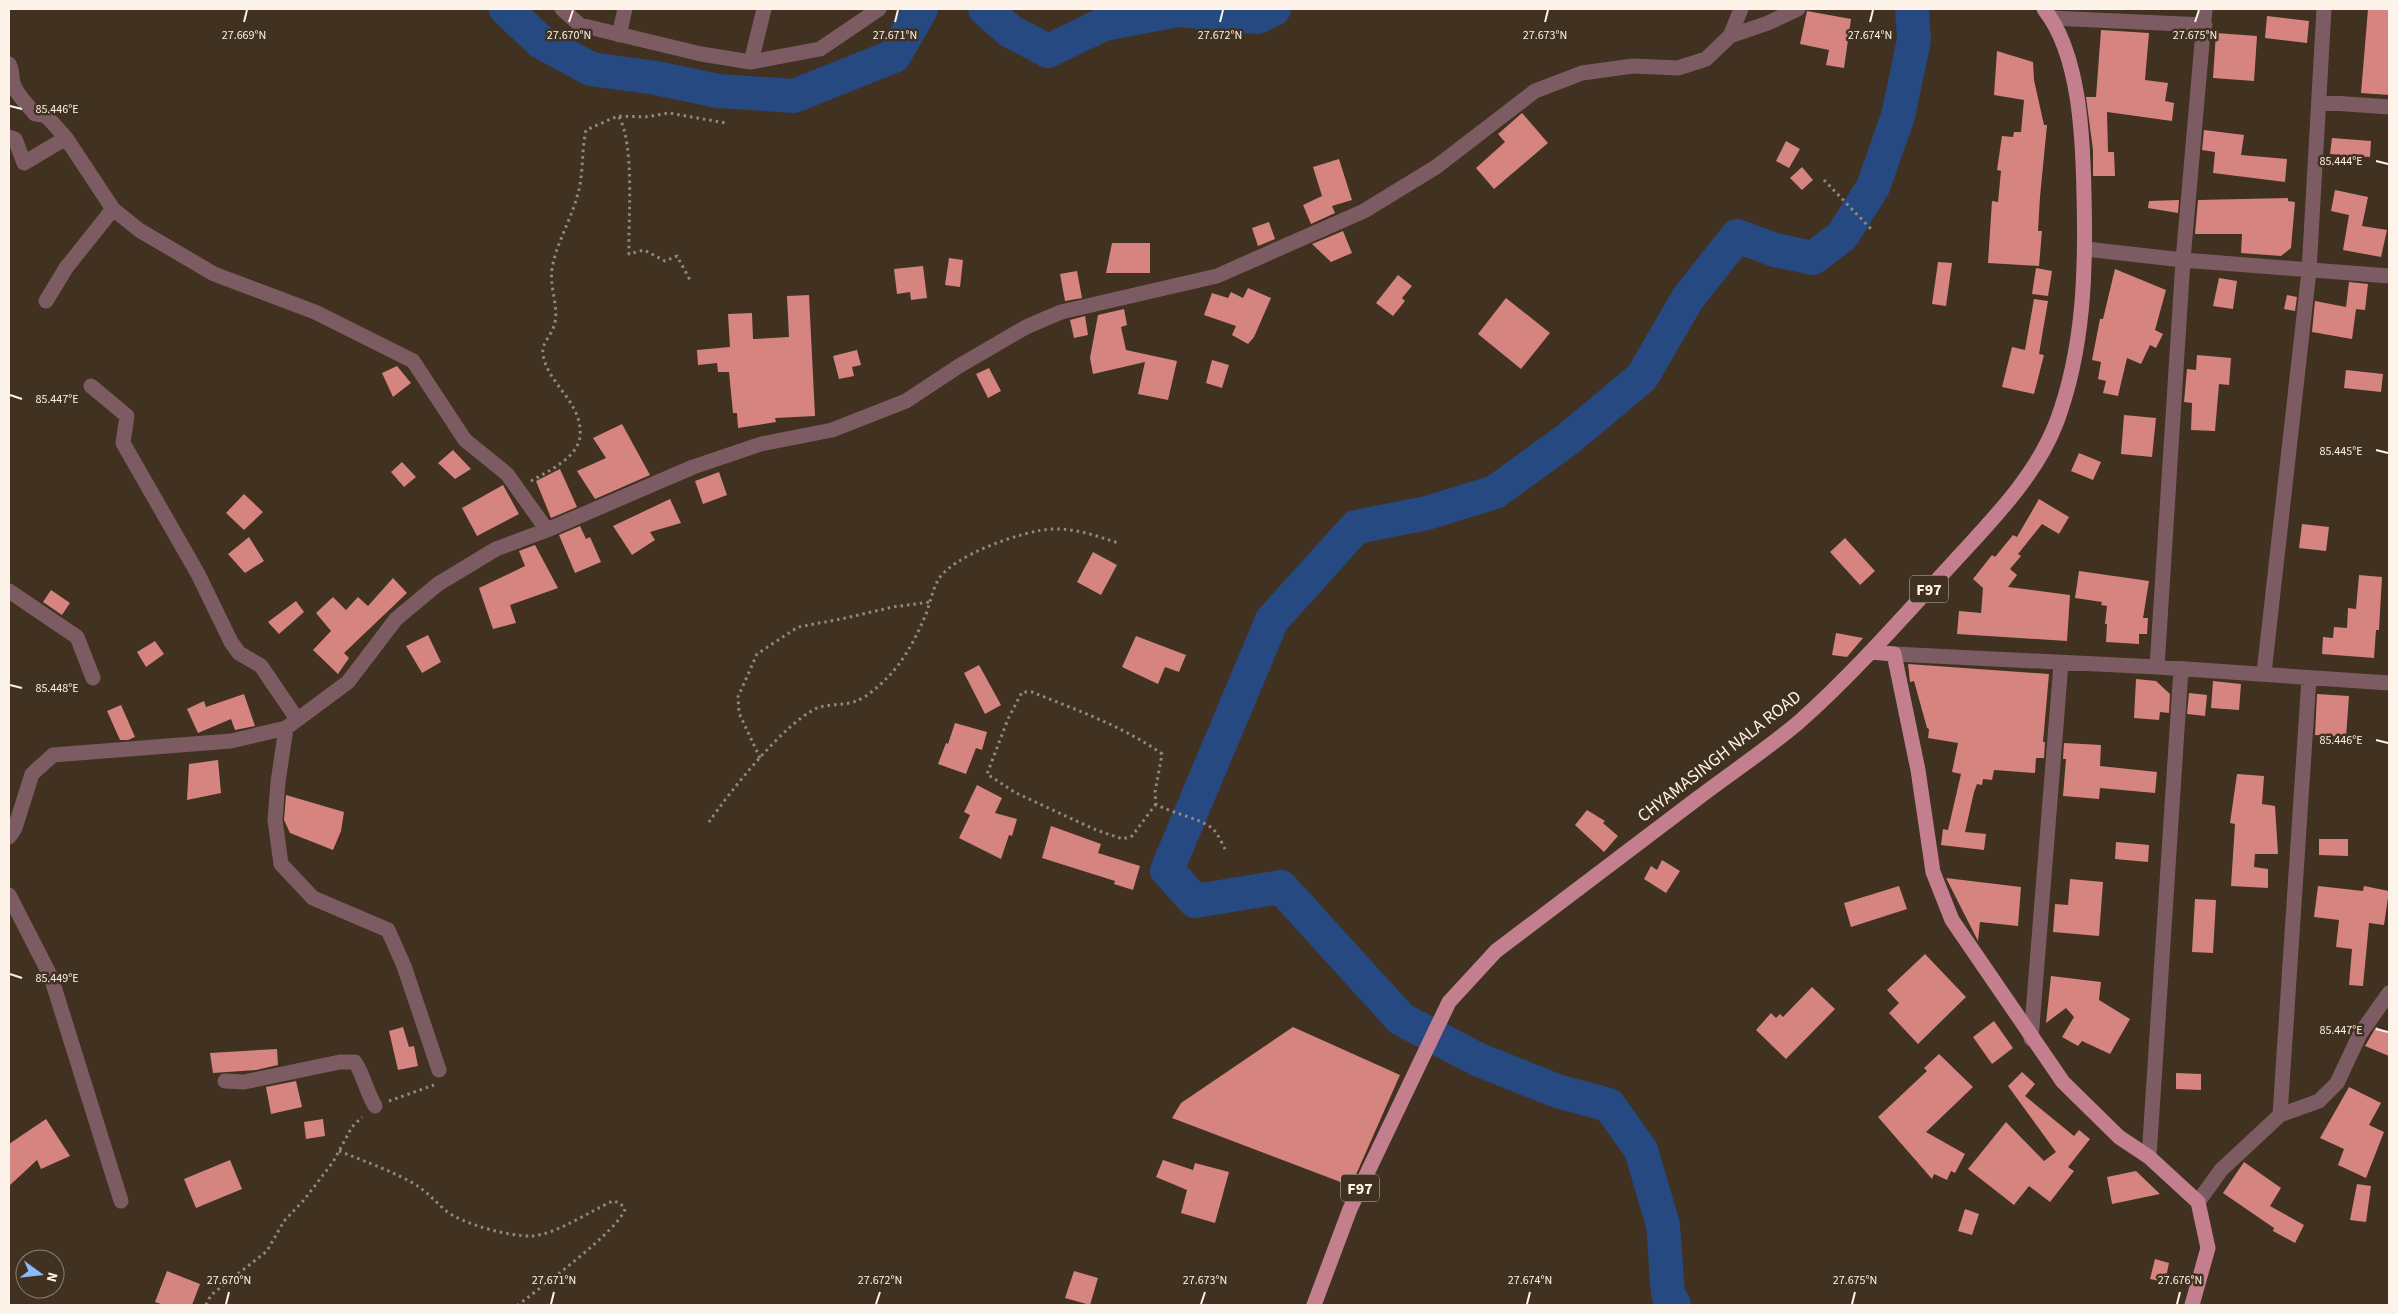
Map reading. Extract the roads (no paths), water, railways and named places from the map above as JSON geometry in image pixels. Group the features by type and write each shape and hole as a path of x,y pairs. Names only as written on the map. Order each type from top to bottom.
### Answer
{"main road":[{"name":"CHYAMASINGH NALA ROAD","path":"1314,1305 1350,1209 1449,1002 1496,951 1798,722 1872,652 1979,534 2011,496 2041,455 2056,422 2072,373 2082,311 2086,249 2084,167 2074,79 2062,41 2047,13"},
{"path":"1872,652 1894,654 1918,770 1933,872 1952,920 2031,1039 2063,1082 2119,1137 2150,1157 2198,1202 2208,1248 2192,1305"}],"street":[{"path":"562,9 580,25 702,54 751,62 820,49 879,9"},
{"path":"619,35 625,9"},
{"path":"751,62 764,9"},
{"path":"9,837 16,828 32,774 53,755 231,741 291,724 348,682 396,619 438,584 496,549 547,530 693,467 761,444 832,430 906,401 959,366 1026,327 1061,312 1216,276 1364,211 1436,167 1534,92 1582,73 1633,66 1678,68 1706,59 1730,36 1741,9"},
{"path":"1730,36 1768,24 1798,9"},
{"path":"2157,667 2183,260 2205,9"},
{"path":"2264,673 2309,271 2324,9"},
{"path":"2047,13 2205,25"},
{"path":"9,64 13,73 13,83 35,114 44,115 66,138 113,209 138,230 214,274 315,312 413,361 465,440 507,474 547,530"},
{"path":"2319,102 2389,107"},
{"path":"9,137 15,139 24,164 66,138"},
{"path":"46,301 66,268 113,209"},
{"path":"2086,249 2183,260 2389,276"},
{"path":"92,386 127,416 123,443 198,574 231,642 239,653 261,666 291,724 278,782 275,820 281,864 313,898 388,930 404,966 439,1070"},
{"path":"9,591 77,637 93,678"},
{"path":"1894,654 2264,673 2389,683"},
{"path":"2031,1039 2062,663"},
{"path":"2150,1157 2181,669"},
{"path":"2280,1115 2309,678"},
{"path":"9,895 51,977 122,1201"},
{"path":"2198,1202 2220,1170 2280,1115 2319,1101 2337,1083 2360,1034 2389,993"},
{"path":"225,1081 244,1082 340,1062 355,1062 362,1072 365,1089 375,1106"}],"waterway":[{"path":"506,9 541,42 591,69 656,78 718,91 794,96 894,56 921,9"},
{"path":"985,9 1010,31 1048,51 1104,24 1178,10 1257,17 1274,9"},
{"path":"1674,1305 1668,1294 1663,1225 1641,1150 1609,1105 1557,1091 1477,1059 1401,1019 1281,887 1195,901 1167,870 1272,620 1356,527 1427,513 1495,492 1568,439 1642,377 1688,298 1737,236 1775,250 1813,258 1842,236 1873,187 1898,116 1914,40 1912,9"}]}
